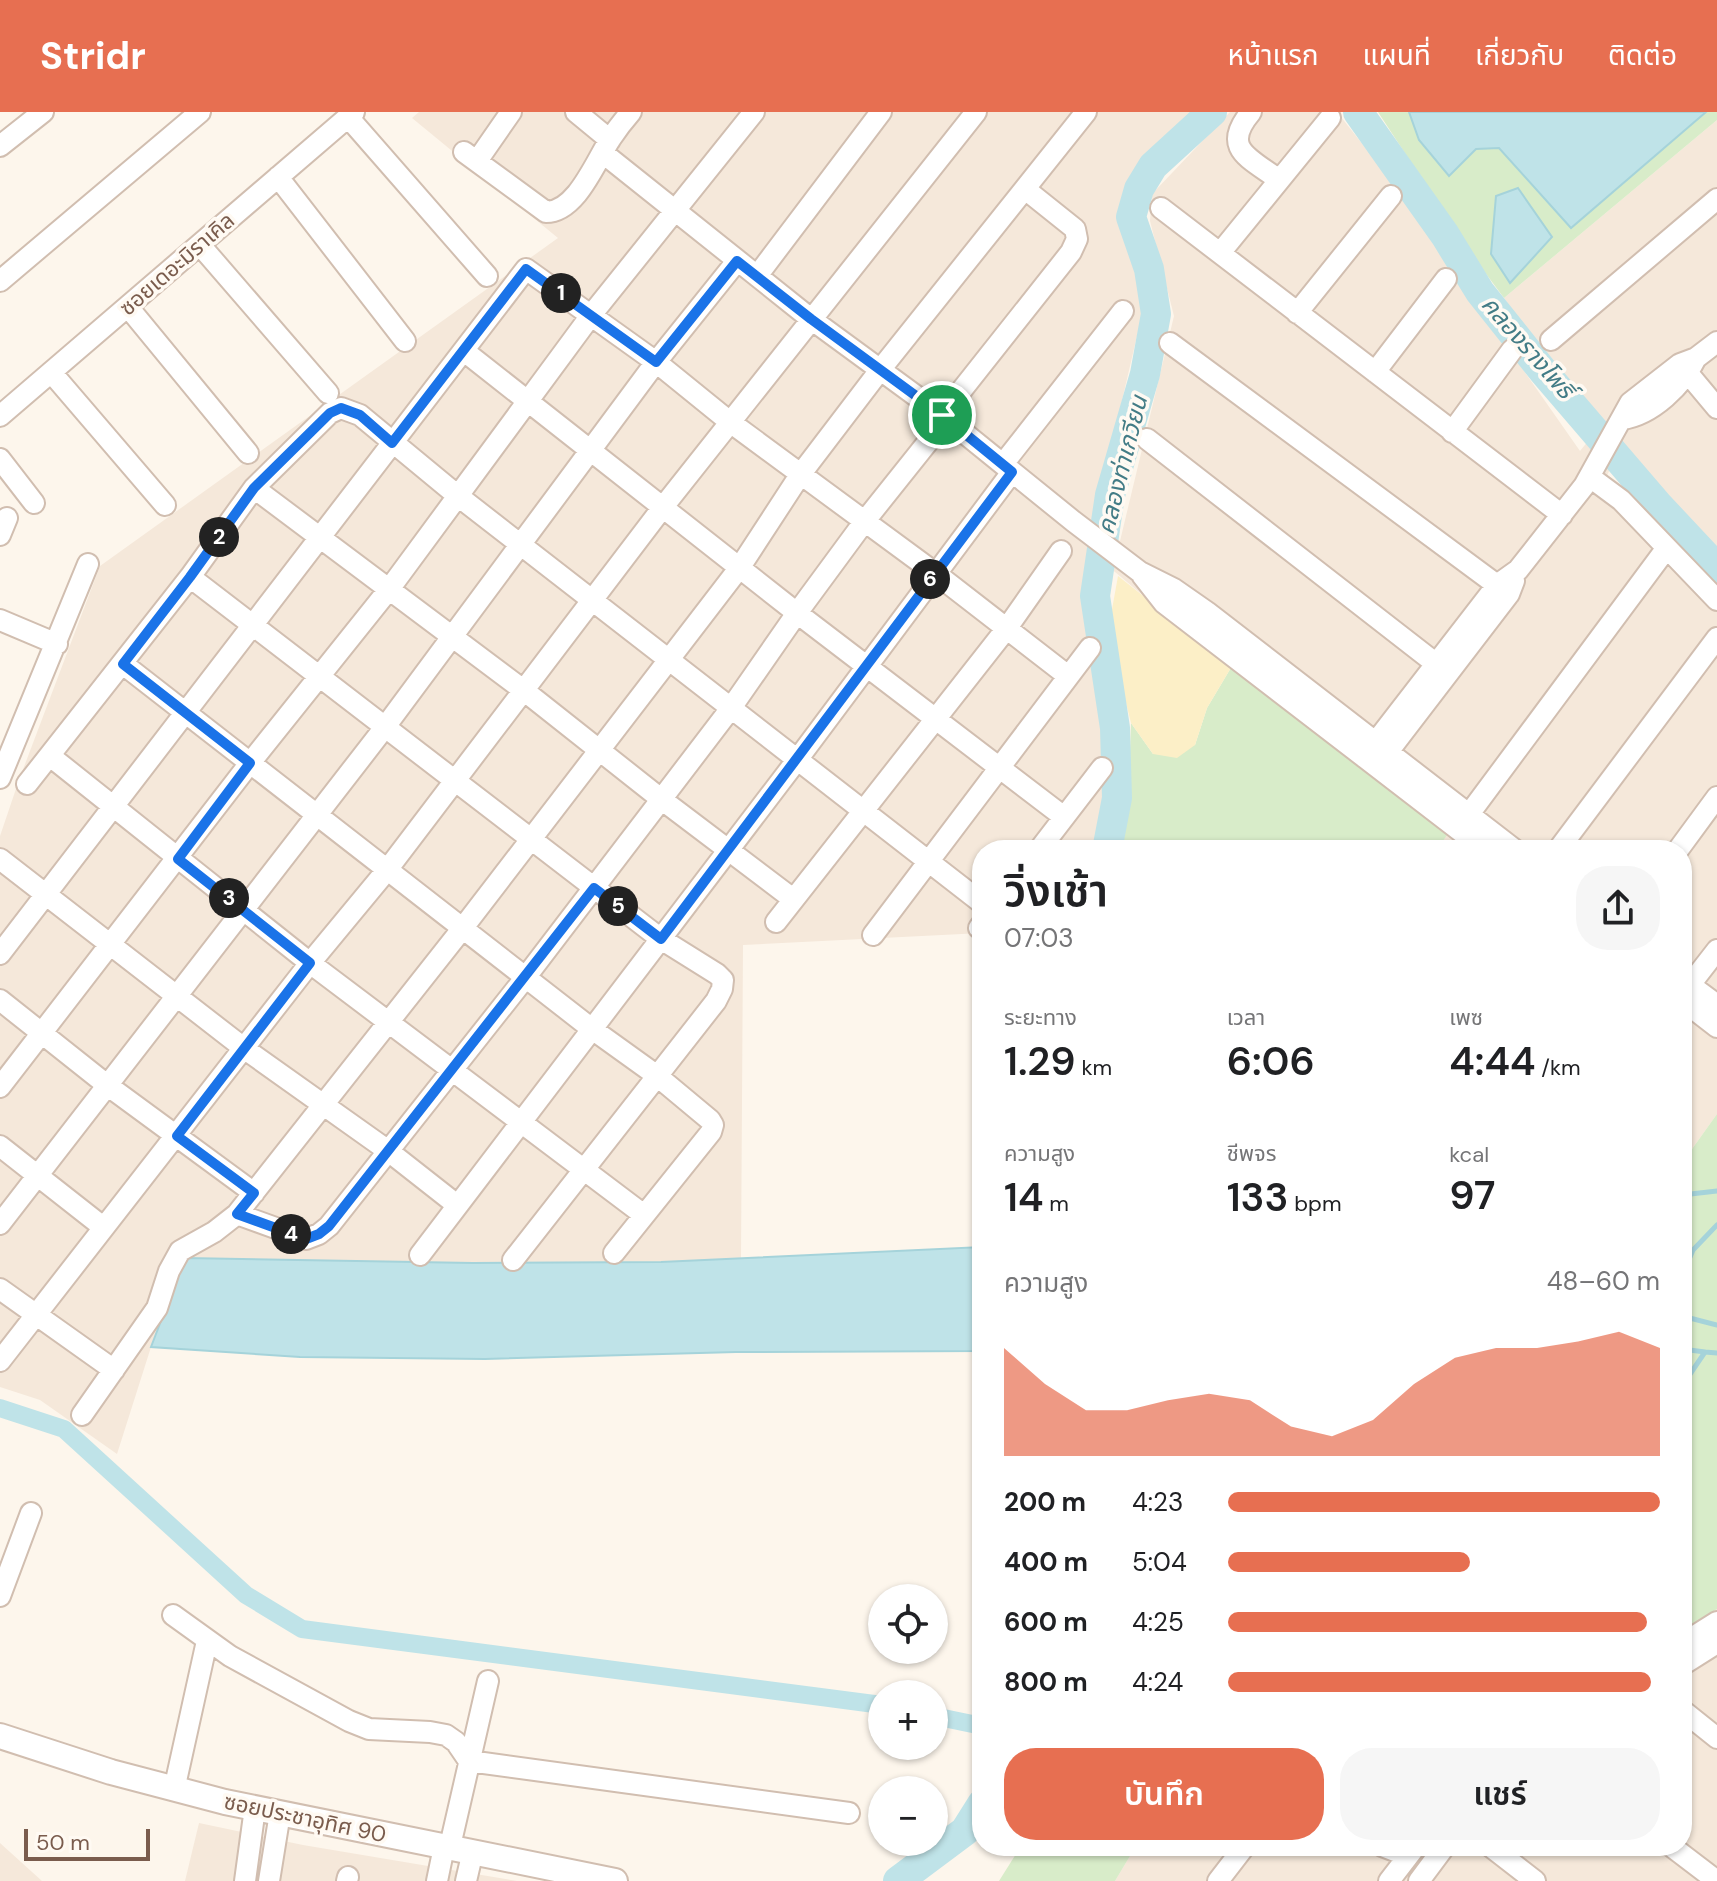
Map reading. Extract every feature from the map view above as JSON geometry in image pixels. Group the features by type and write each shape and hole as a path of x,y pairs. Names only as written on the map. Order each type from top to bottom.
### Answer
{"street":[{"path":"0,146 43,112"},
{"path":"0,281 200,112"},
{"path":"511,112 470,156 546,212 566,205 577,193 631,112"},
{"path":"576,112 674,212 811,319 944,416 1140,572 1174,589 1202,620 1376,755 1463,821 1497,840"},
{"path":"0,1087 250,763 390,588 592,314 754,112"},
{"path":"757,276 881,112"},
{"path":"0,1361 310,963 387,870 663,507 976,112"},
{"path":"82,1415 157,1308 169,1271 180,1251 214,1232 237,1214 254,1193 462,929 740,567 800,475 880,370 1086,112"},
{"path":"1251,112 1238,129 1238,144 1243,152 1279,180"},
{"path":"342,117 487,276"},
{"name":"ซอยเดอะมิราเคิล","path":"0,416 278,177 342,117"},
{"path":"1220,253 1330,118"},
{"path":"278,177 405,341"},
{"path":"237,1214 306,1239 329,1226 525,978 731,708 864,522 1071,252 1077,239 1075,229 1025,189"},
{"path":"1297,313 1391,196"},
{"path":"1551,340 1717,199"},
{"path":"1161,208 1562,515"},
{"path":"200,245 328,393"},
{"path":"0,1224 385,727 523,544 589,450 737,261"},
{"path":"0,954 526,269 656,362 730,422 935,573 1068,676"},
{"path":"1375,372 1446,279"},
{"path":"128,307 248,453"},
{"path":"420,1255 797,760 1123,311"},
{"path":"1376,755 1562,515 1592,473 1617,426 1639,417 1688,366 1717,342"},
{"path":"1170,343 1503,590"},
{"path":"1452,432 1512,350"},
{"path":"464,351 797,613 1064,817"},
{"path":"1688,366 1717,408"},
{"path":"51,372 165,505"},
{"path":"27,784 190,577 254,488 330,413 341,408 360,415 458,496 972,895"},
{"path":"1147,439 1442,669"},
{"path":"0,459 34,503"},
{"path":"1592,473 1717,600"},
{"path":"254,488 390,588 793,899"},
{"path":"1463,821 1666,549"},
{"path":"776,922 1007,628 1061,551"},
{"path":"0,778 88,564"},
{"path":"190,577 661,939 723,980 716,1001 513,1260"},
{"path":"0,620 57,644"},
{"path":"1566,840 1717,638"},
{"path":"873,935 1090,648"},
{"path":"123,664 706,1115 713,1125 711,1132 614,1253"},
{"path":"50,756 310,963 644,1215"},
{"path":"1047,840 1102,768"},
{"path":"1685,840 1717,797"},
{"path":"1463,821 1477,840"},
{"path":"0,859 245,1049 387,1150 457,1205"},
{"path":"1692,980 1717,950"},
{"path":"1692,994 1717,1005"},
{"path":"1692,999 1717,1027"},
{"path":"0,1000 107,1085 254,1193"},
{"path":"0,1146 103,1227"},
{"path":"0,1289 114,1370"},
{"path":"0,1596 31,1513"},
{"path":"173,1615 230,1656 359,1725 394,1732 446,1735 456,1742 469,1761 849,1813"},
{"path":"1692,1638 1717,1622"},
{"path":"174,1790 207,1641"},
{"path":"1692,1659 1717,1643"},
{"path":"437,1881 456,1848 469,1761 488,1681"},
{"path":"1692,1718 1717,1738"},
{"name":"ซอยประชาอุทิศ 90","path":"0,1736 174,1790 456,1848 544,1874 615,1881"},
{"path":"245,1881 255,1808"},
{"path":"269,1881 280,1813"},
{"path":"456,1848 466,1881"},
{"path":"1218,1881 1237,1856"},
{"path":"1389,1881 1408,1856"},
{"path":"1419,1881 1438,1856"},
{"path":"1503,1856 1535,1881"},
{"path":"1684,1856 1717,1881"}],"shaded area":[{"path":"419,112 1197,112 1137,166 1118,220 1143,277 1143,310 1095,517 1120,541 1174,316 1150,221 1152,194 1230,112 1337,112 1429,228 1433,241 1580,451 1598,429 1504,298 1717,120 1717,548 1620,447 1606,478 1717,593 1717,1114 1692,1149 1692,840 1443,840 1448,833 1163,612 1091,552 1089,590 1106,697 1111,765 1095,840 972,840 972,934 743,945 741,1258 661,1262 473,1263 186,1258 151,1347 117,1454 40,1400 0,1387 0,836 100,566 558,238 412,118"},
{"path":"1717,1609 1717,1881 1115,1881 1130,1856 1692,1856 1692,1624"},
{"path":"199,1823 303,1845 517,1881 185,1881"},
{"path":"0,1843 42,1881 0,1881"}],"green space":[{"path":"1378,112 1409,112 1476,149 1499,148 1571,228 1706,112 1717,112 1717,120 1504,298 1469,251"},
{"path":"1232,666 1449,832 1444,840 1118,840 1128,808 1131,723 1153,754 1195,745 1207,708"},
{"path":"1717,1114 1717,1609 1692,1624 1692,1149"},
{"path":"1015,1856 1130,1856 1115,1881 999,1881"}],"sand":[{"path":"1118,576 1232,666 1207,708 1195,745 1177,758 1153,754 1131,723 1112,646 1111,615"}],"water":[{"path":"1409,112 1706,112 1571,228 1499,148 1476,149 1449,176 1419,140"},
{"path":"1518,188 1552,237 1510,283 1491,254 1496,196"},
{"path":"972,1247 972,1351 736,1352 485,1359 300,1357 151,1347 185,1258 473,1263 661,1262"}],"waterway":[{"name":"คลองท่าเกวียน","path":"1109,840 1117,798 1115,728 1095,596 1110,495 1145,374 1156,314 1149,269 1131,217 1139,189 1153,166 1212,112"},
{"name":"คลองรางโพธิ์","path":"1358,112 1445,235 1480,292 1658,505 1717,568"},
{"path":"1692,1194 1717,1191"},
{"path":"1692,1252 1717,1225"},
{"path":"1692,1319 1717,1325"},
{"path":"1692,1350 1705,1352 1692,1371"},
{"path":"1705,1352 1717,1353"},
{"path":"0,1408 64,1429 246,1595 302,1629 868,1703"},
{"path":"948,1719 972,1724"},
{"path":"898,1881 965,1831 972,1820"}],"route":[{"path":"737,261 942,415 1012,472 661,939 594,888 329,1226 306,1239 237,1214 254,1193 177,1136 310,963 178,859 250,763 123,664 254,488 330,413 341,408 360,415 392,443 526,269 656,362 737,261"}]}
